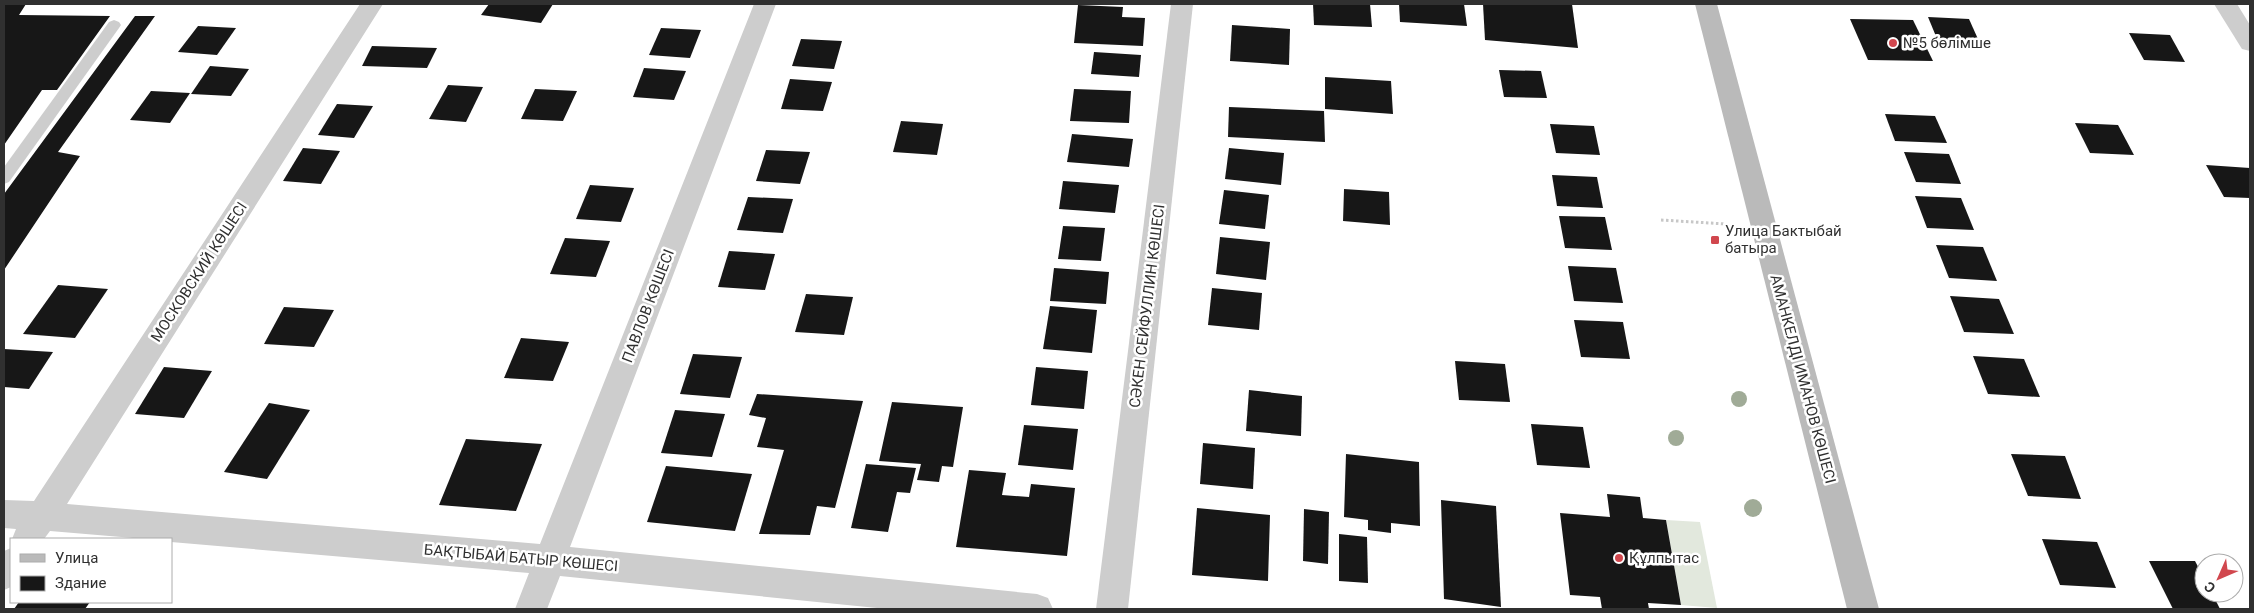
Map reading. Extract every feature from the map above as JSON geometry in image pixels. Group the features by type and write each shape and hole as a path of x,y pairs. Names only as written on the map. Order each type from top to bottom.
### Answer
{"main road":[{"name":"АМАНКЕЛДІ ИМАНОВ КӨШЕСІ","path":"1706,4 1863,609"}],"street":[{"name":"МОСКОВСКИЙ КӨШЕСІ","path":"34,528 372,4"},
{"name":"ПАВЛОВ КӨШЕСІ","path":"530,609 765,4"},
{"name":"СӘКЕН СЕЙФУЛЛИН КӨШЕСІ","path":"1112,609 1182,4"},
{"path":"2226,4 2250,43"},
{"name":"БАҚТЫБАЙ БАТЫР КӨШЕСІ","path":"4,514 34,528 549,560 1037,609"}],"lane":[{"path":"4,178 114,25"}],"path":[{"path":"1662,220 1726,224"}],"shaded area":[{"path":"1666,520 1700,522 1717,608 1681,605"}],"building":[{"path":"4,4 26,4 19,15 110,16 57,90 42,90 4,145"},
{"path":"489,4 553,4 541,23 481,15"},
{"path":"1313,4 1370,4 1372,27 1314,25"},
{"path":"1399,4 1464,4 1467,26 1400,22"},
{"path":"1483,4 1572,4 1578,48 1485,40"},
{"path":"1078,5 1123,7 1122,17 1145,18 1143,46 1074,43"},
{"path":"135,16 155,16 58,152 80,156 4,270 4,194"},
{"path":"1928,17 1969,19 1982,48 1940,46"},
{"name":"№5 бөлімше","path":"1850,19 1913,20 1933,61 1868,60"},
{"path":"1232,25 1290,29 1289,65 1230,61"},
{"path":"198,26 236,28 217,55 178,52"},
{"path":"661,28 701,30 690,58 649,55"},
{"path":"2129,33 2170,35 2185,62 2144,60"},
{"path":"801,39 842,41 834,69 792,66"},
{"path":"372,46 437,48 427,68 362,66"},
{"path":"1094,52 1141,55 1139,77 1091,74"},
{"path":"210,66 249,69 231,96 191,94"},
{"path":"644,68 686,71 674,100 633,97"},
{"path":"1499,70 1541,71 1547,98 1504,97"},
{"path":"1325,77 1391,81 1393,114 1325,109"},
{"path":"790,79 832,82 823,111 781,109"},
{"path":"448,85 483,87 466,122 429,119"},
{"path":"535,89 577,91 563,121 521,119"},
{"path":"1074,89 1131,91 1129,123 1070,121"},
{"path":"151,91 190,93 170,123 130,120"},
{"path":"337,104 373,106 354,138 318,135"},
{"path":"1229,107 1324,111 1325,142 1228,137"},
{"path":"1885,114 1935,116 1947,143 1895,141"},
{"path":"901,121 943,124 937,155 893,152"},
{"path":"2075,123 2118,125 2134,155 2090,153"},
{"path":"1550,124 1594,126 1600,155 1556,153"},
{"path":"1072,134 1133,139 1129,167 1067,162"},
{"path":"303,148 340,151 321,184 283,181"},
{"path":"1229,148 1284,153 1281,185 1225,179"},
{"path":"766,150 810,152 800,184 756,181"},
{"path":"1904,152 1949,154 1961,184 1916,182"},
{"path":"2206,165 2250,168 2250,198 2224,197"},
{"path":"1552,175 1597,177 1603,208 1557,206"},
{"path":"1063,181 1119,185 1115,213 1059,209"},
{"path":"590,185 634,188 621,222 576,219"},
{"path":"1344,189 1389,192 1390,225 1343,221"},
{"path":"1224,190 1269,195 1265,229 1219,224"},
{"path":"1915,196 1961,198 1974,230 1927,228"},
{"path":"748,197 793,199 783,233 737,230"},
{"path":"1559,216 1605,217 1612,250 1565,248"},
{"path":"1063,226 1105,228 1101,261 1058,259"},
{"path":"1220,237 1270,242 1266,280 1216,274"},
{"path":"565,238 610,241 596,277 550,274"},
{"path":"1936,245 1983,247 1997,281 1949,278"},
{"path":"729,251 775,254 765,290 718,287"},
{"path":"1568,266 1616,268 1623,303 1574,301"},
{"path":"1054,268 1109,272 1106,304 1050,301"},
{"path":"58,285 108,289 75,338 23,334"},
{"path":"1212,288 1262,293 1259,330 1208,325"},
{"path":"806,294 853,297 844,335 795,332"},
{"path":"1950,296 1999,299 2014,334 1964,332"},
{"path":"1050,306 1097,310 1092,353 1043,349"},
{"path":"284,307 334,310 314,347 264,344"},
{"path":"1574,320 1623,322 1630,359 1581,357"},
{"path":"521,338 569,342 553,381 504,378"},
{"path":"4,349 53,352 29,389 4,387"},
{"path":"693,354 742,357 730,398 680,394"},
{"path":"1973,356 2024,359 2040,397 1988,394"},
{"path":"1455,361 1505,364 1510,402 1459,400"},
{"path":"164,367 212,371 184,418 135,414"},
{"path":"1036,367 1088,371 1084,409 1031,405"},
{"path":"1249,390 1302,396 1301,436 1246,431"},
{"path":"757,394 863,401 835,508 817,506 810,535 759,534 784,450 757,447 766,418 749,415"},
{"path":"892,402 963,407 953,467 942,466 939,482 917,480 921,464 879,461"},
{"path":"269,403 310,410 267,479 224,472"},
{"path":"675,410 725,414 712,457 661,453"},
{"path":"1531,424 1583,427 1590,468 1537,465"},
{"path":"1024,425 1078,429 1073,470 1018,465"},
{"path":"466,439 542,444 516,511 439,505"},
{"path":"1203,443 1255,448 1253,489 1200,484"},
{"path":"1346,454 1419,462 1420,526 1391,523 1391,533 1368,530 1368,520 1344,517"},
{"path":"2011,454 2065,456 2081,499 2028,496"},
{"path":"866,464 916,468 910,493 897,492 888,532 851,528"},
{"path":"666,466 752,474 735,531 647,522"},
{"path":"969,470 1006,473 1002,495 1029,497 1031,484 1075,488 1067,556 956,547"},
{"name":"Құлпытас","path":"1607,494 1640,497 1643,518 1666,520 1681,605 1648,603 1649,609 1602,609 1600,597 1570,595 1560,513 1610,517"},
{"path":"1441,500 1496,506 1501,607 1444,599"},
{"path":"1197,508 1270,515 1268,581 1192,575"},
{"path":"1304,509 1329,512 1328,564 1303,561"},
{"path":"1339,534 1367,537 1368,583 1339,581"},
{"path":"2042,539 2097,542 2116,588 2060,585"},
{"path":"2149,561 2194,561 2194,603 2217,603 2220,609 2173,609"},
{"path":"18,603 89,603 85,609 14,609"}],"place":[{"name":"№5 бөлімше","path":"1893,43"},
{"name":"Улица Бактыбай батыра","path":"1715,240"},
{"name":"Құлпытас","path":"1619,558"}]}
